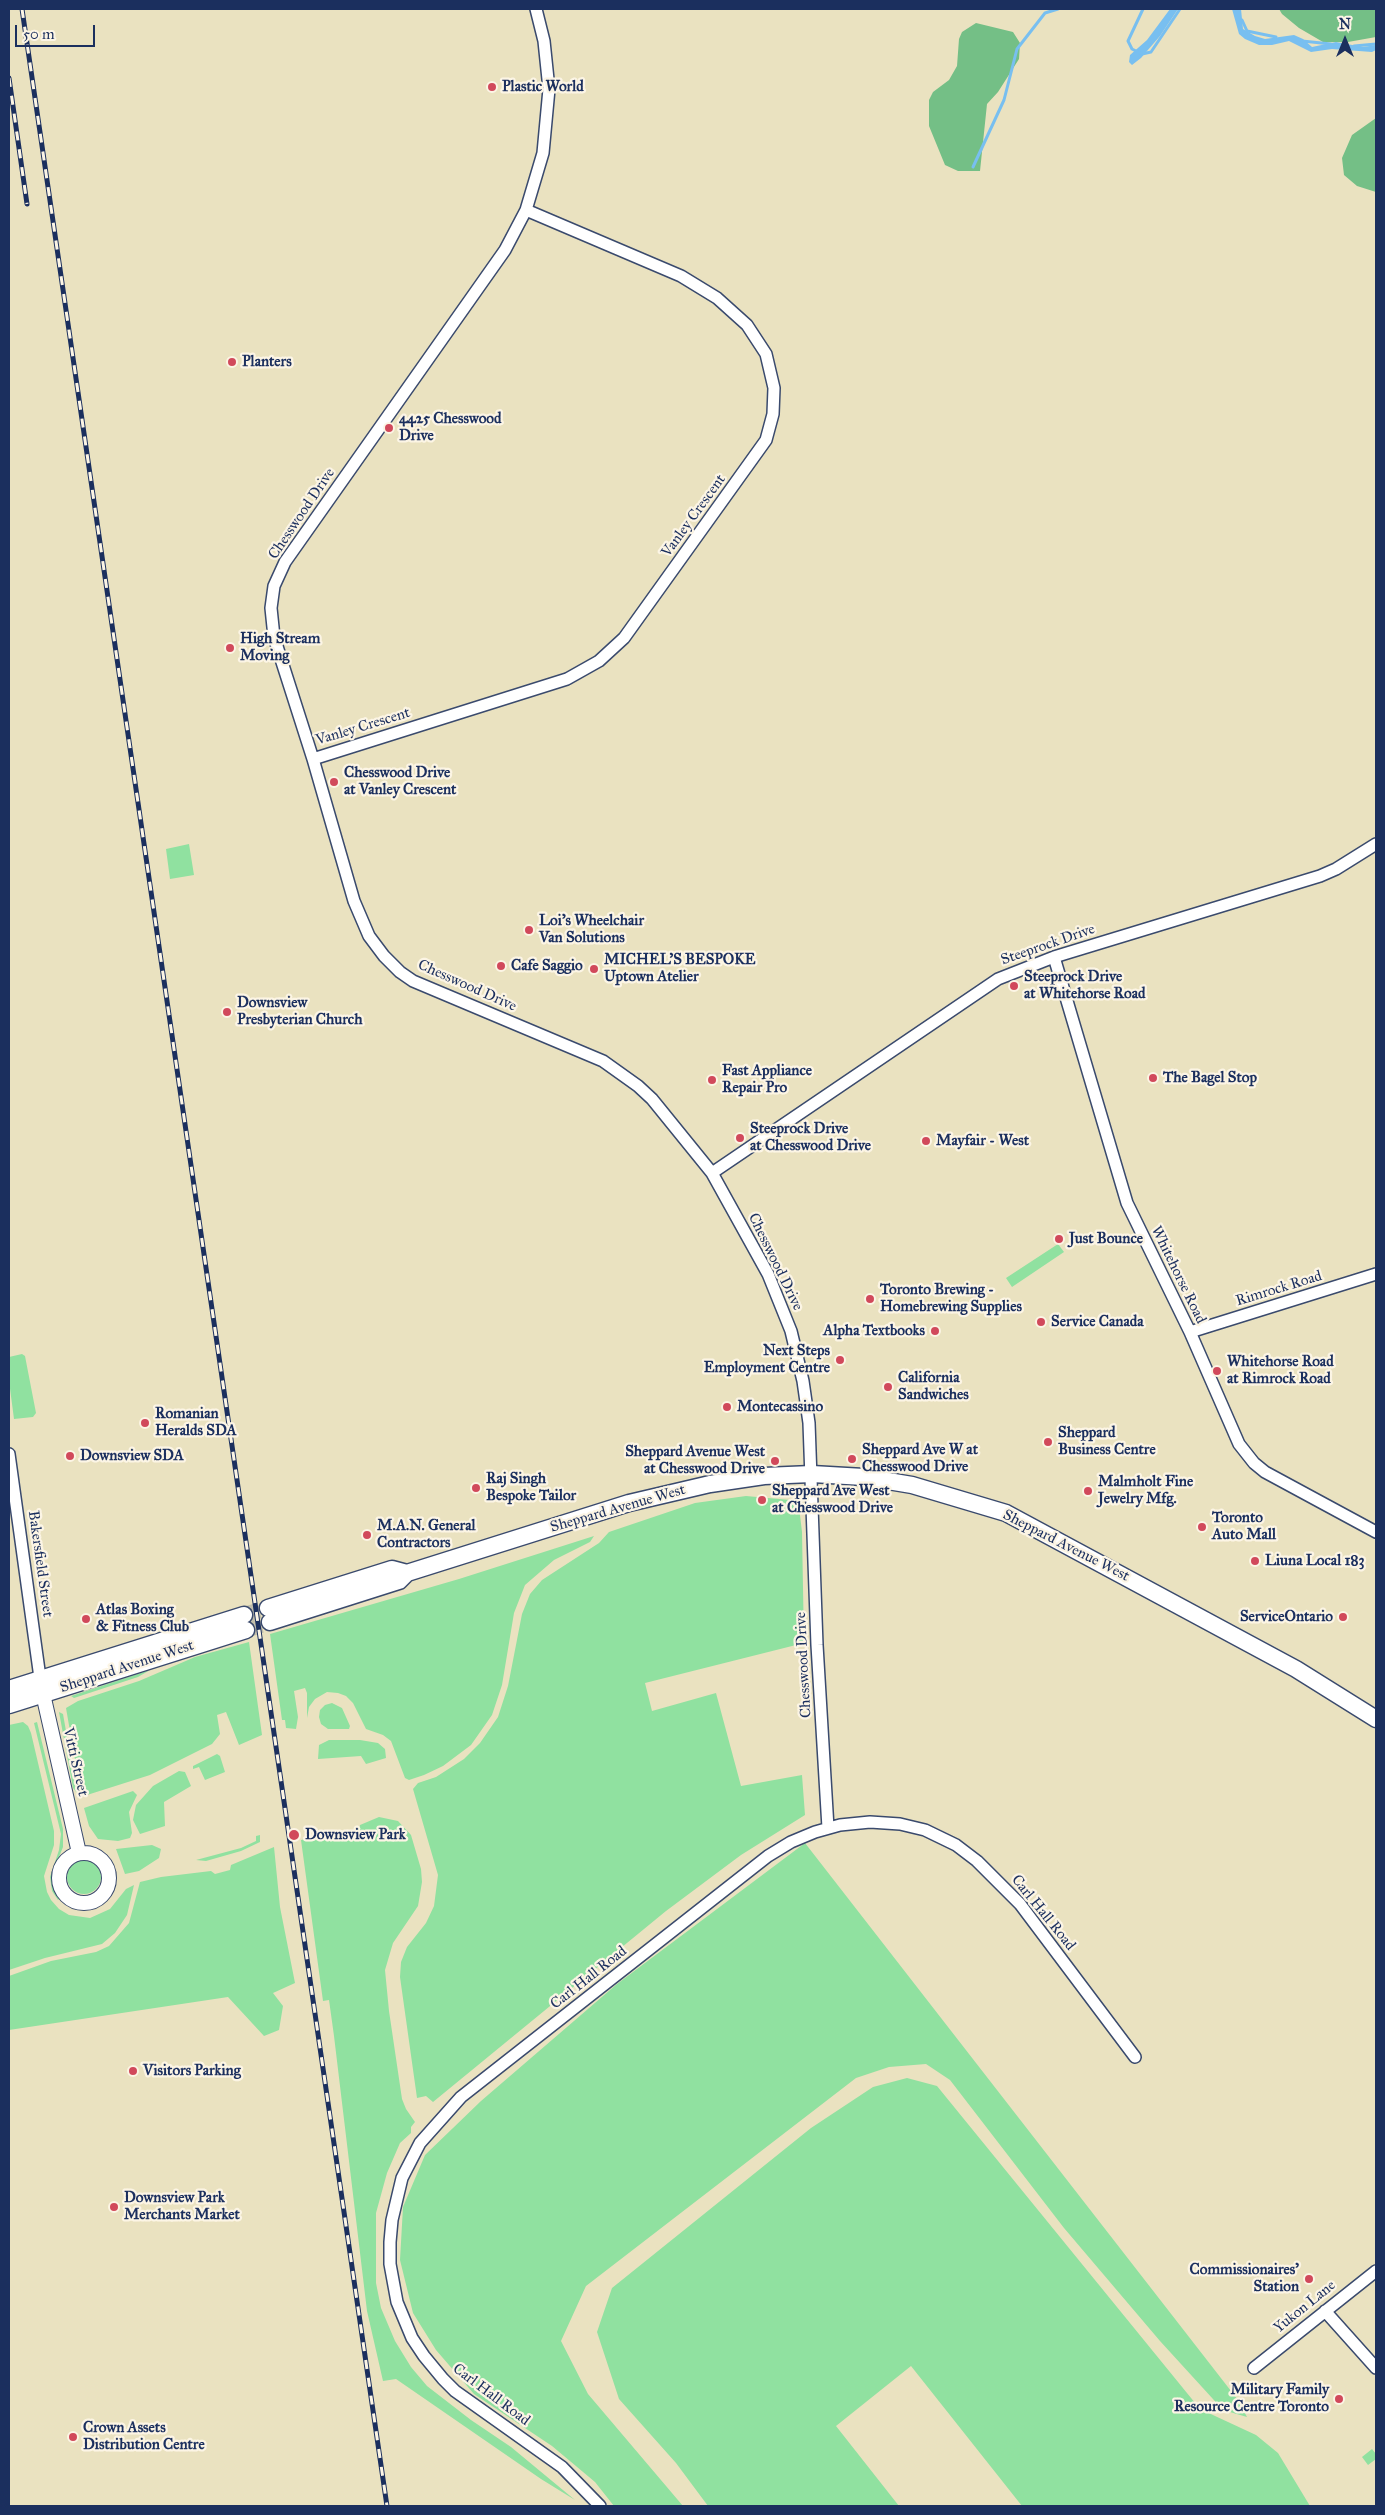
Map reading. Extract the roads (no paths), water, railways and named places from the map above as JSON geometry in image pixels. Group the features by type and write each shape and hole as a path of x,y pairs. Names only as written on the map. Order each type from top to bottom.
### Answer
{"main road":[{"name":"Sheppard Avenue West","path":"269,1615 399,1581 407,1573 629,1502 710,1484 764,1476 812,1474 864,1478 912,1485 1006,1513 1296,1669 1376,1718"},
{"name":"Sheppard Avenue West","path":"9,1689 40,1678 245,1622 9,1706"}],"street":[{"name":"Chesswood Drive","path":"536,9 544,41 549,89 543,153 526,210 505,250 285,562 274,586 271,608 274,637 313,759 354,901 369,936 384,956 413,981 603,1061 652,1099 712,1173 768,1274 791,1331 804,1389 812,1474 817,1646 828,1828"},
{"name":"Vanley Crescent","path":"313,759 567,679 598,661 624,638 766,440 773,414 774,388 766,354 747,326 717,298 681,276 526,210"},
{"name":"Steeprock Drive","path":"712,1173 982,988 1010,973 1054,956 1320,876 1341,866 1376,844"},
{"name":"Whitehorse Road","path":"1054,956 1127,1202 1160,1275 1190,1332 1239,1444 1254,1463 1265,1472 1376,1532"},
{"name":"Rimrock Road","path":"1190,1332 1376,1274"},
{"name":"Bakersfield Street","path":"9,1454 13,1511 40,1678"},
{"name":"Vitti Street","path":"40,1678 79,1853"},
{"name":"Carl Hall Road","path":"600,2506 580,2482 562,2467 455,2391 432,2368 412,2338 397,2302 390,2264 392,2220 402,2178 420,2142 461,2097 768,1856 802,1836 828,1828 870,1822 900,1824 936,1834 968,1854 1020,1904 1135,2057"},
{"name":"Yukon Lane","path":"1254,2368 1376,2271"},
{"path":"1325,2311 1376,2368"}],"water":[{"path":"1170,9 1178,9 1160,36 1141,58 1132,65 1129,62 1130,55 1147,40"},
{"path":"1232,9 1241,9 1243,29 1265,39 1294,35 1303,39 1312,47 1336,42 1363,47 1376,45 1376,50 1372,52 1332,49 1311,52 1289,41 1272,45 1259,45 1239,34"}],"waterway":[{"path":"973,167 1004,100 1017,49 1045,13 1058,9"},
{"path":"1143,9 1128,41 1132,49 1142,54 1151,52 1180,9"},
{"path":"1242,20 1247,31 1276,37"},
{"path":"1302,41 1331,44"},
{"path":"1354,46 1376,44"}],"tunnel":[{"path":"244,1615 268,1608"},
{"path":"246,1630 270,1622"}],"railway":[{"path":"22,9 387,2506"},
{"path":"9,78 27,204"}],"place":[{"name":"Plastic World","path":"492,87"},
{"name":"Planters","path":"232,362"},
{"name":"4425 Chesswood Drive","path":"389,428"},
{"name":"High Stream Moving","path":"230,648"},
{"name":"Chesswood Drive at Vanley Crescent","path":"334,782"},
{"name":"Loi's Wheelchair Van Solutions","path":"529,930"},
{"name":"Cafe Saggio","path":"501,966"},
{"name":"MICHEL'S BESPOKE Uptown Atelier","path":"594,969"},
{"name":"Steeprock Drive at Whitehorse Road","path":"1014,986"},
{"name":"Downsview Presbyterian Church","path":"227,1012"},
{"name":"The Bagel Stop","path":"1153,1078"},
{"name":"Fast Appliance Repair Pro","path":"712,1080"},
{"name":"Steeprock Drive at Chesswood Drive","path":"740,1138"},
{"name":"Mayfair - West","path":"926,1141"},
{"name":"Just Bounce","path":"1059,1239"},
{"name":"Toronto Brewing - Homebrewing Supplies","path":"870,1299"},
{"name":"Service Canada","path":"1041,1322"},
{"name":"Alpha Textbooks","path":"935,1331"},
{"name":"Next Steps Employment Centre","path":"840,1360"},
{"name":"Whitehorse Road at Rimrock Road","path":"1217,1371"},
{"name":"California Sandwiches","path":"888,1387"},
{"name":"Montecassino","path":"727,1407"},
{"name":"Romanian Heralds SDA","path":"145,1423"},
{"name":"Sheppard Business Centre","path":"1048,1442"},
{"name":"Downsview SDA","path":"70,1456"},
{"name":"Sheppard Ave W at Chesswood Drive","path":"852,1459"},
{"name":"Sheppard Avenue West at Chesswood Drive","path":"775,1461"},
{"name":"Raj Singh Bespoke Tailor","path":"476,1488"},
{"name":"Malmholt Fine Jewelry Mfg.","path":"1088,1491"},
{"name":"Sheppard Ave West at Chesswood Drive","path":"762,1500"},
{"name":"Toronto Auto Mall","path":"1202,1527"},
{"name":"M.A.N. General Contractors","path":"367,1535"},
{"name":"Liuna Local 183","path":"1255,1561"},
{"name":"ServiceOntario","path":"1343,1617"},
{"name":"Atlas Boxing & Fitness Club","path":"86,1619"},
{"name":"Downsview Park","path":"294,1835"},
{"name":"Visitors Parking","path":"133,2071"},
{"name":"Downsview Park Merchants Market","path":"114,2207"},
{"name":"Commissionaires' Station","path":"1309,2279"},
{"name":"Military Family Resource Centre Toronto","path":"1339,2399"},
{"name":"Crown Assets Distribution Centre","path":"73,2437"}]}
